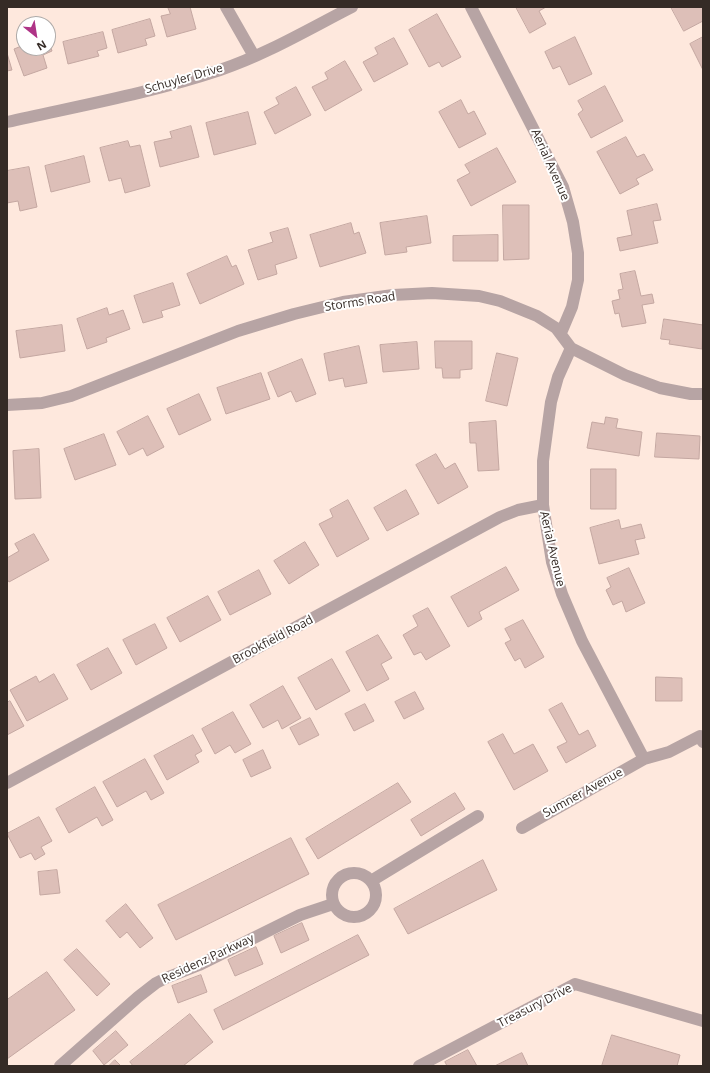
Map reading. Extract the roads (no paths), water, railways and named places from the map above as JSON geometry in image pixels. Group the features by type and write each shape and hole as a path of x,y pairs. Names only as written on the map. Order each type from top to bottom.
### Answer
{"street":[{"path":"226,7 254,56"},
{"name":"Schuyler Drive","path":"7,122 154,88 220,70 254,56 352,7"},
{"name":"Aerial Avenue","path":"471,7 559,181 573,222 578,253 578,280 572,307 560,333"},
{"name":"Storms Road","path":"7,405 42,403 71,396 245,329 294,314 343,302 393,295 432,294 479,296 500,301 538,316 556,328 571,348 624,375 660,388 691,394 703,394"},
{"name":"Aerial Avenue","path":"571,348 558,377 552,402 543,461 543,505 552,562 562,594 582,641 644,759"},
{"name":"Brookfield Road","path":"7,783 500,517 518,510 543,505"},
{"name":"Sumner Avenue","path":"522,828 644,759 669,752 700,736 703,742"},
{"path":"371,881 478,816"},
{"path":"359,873 371,881 376,895 375,902 371,909 365,914 358,917 343,915 333,904 332,890 334,884 345,874 359,873"},
{"name":"Residenz Parkway","path":"60,1066 156,983 199,966 300,916 333,904"},
{"name":"Treasury Drive","path":"419,1066 575,984 703,1021"}]}
